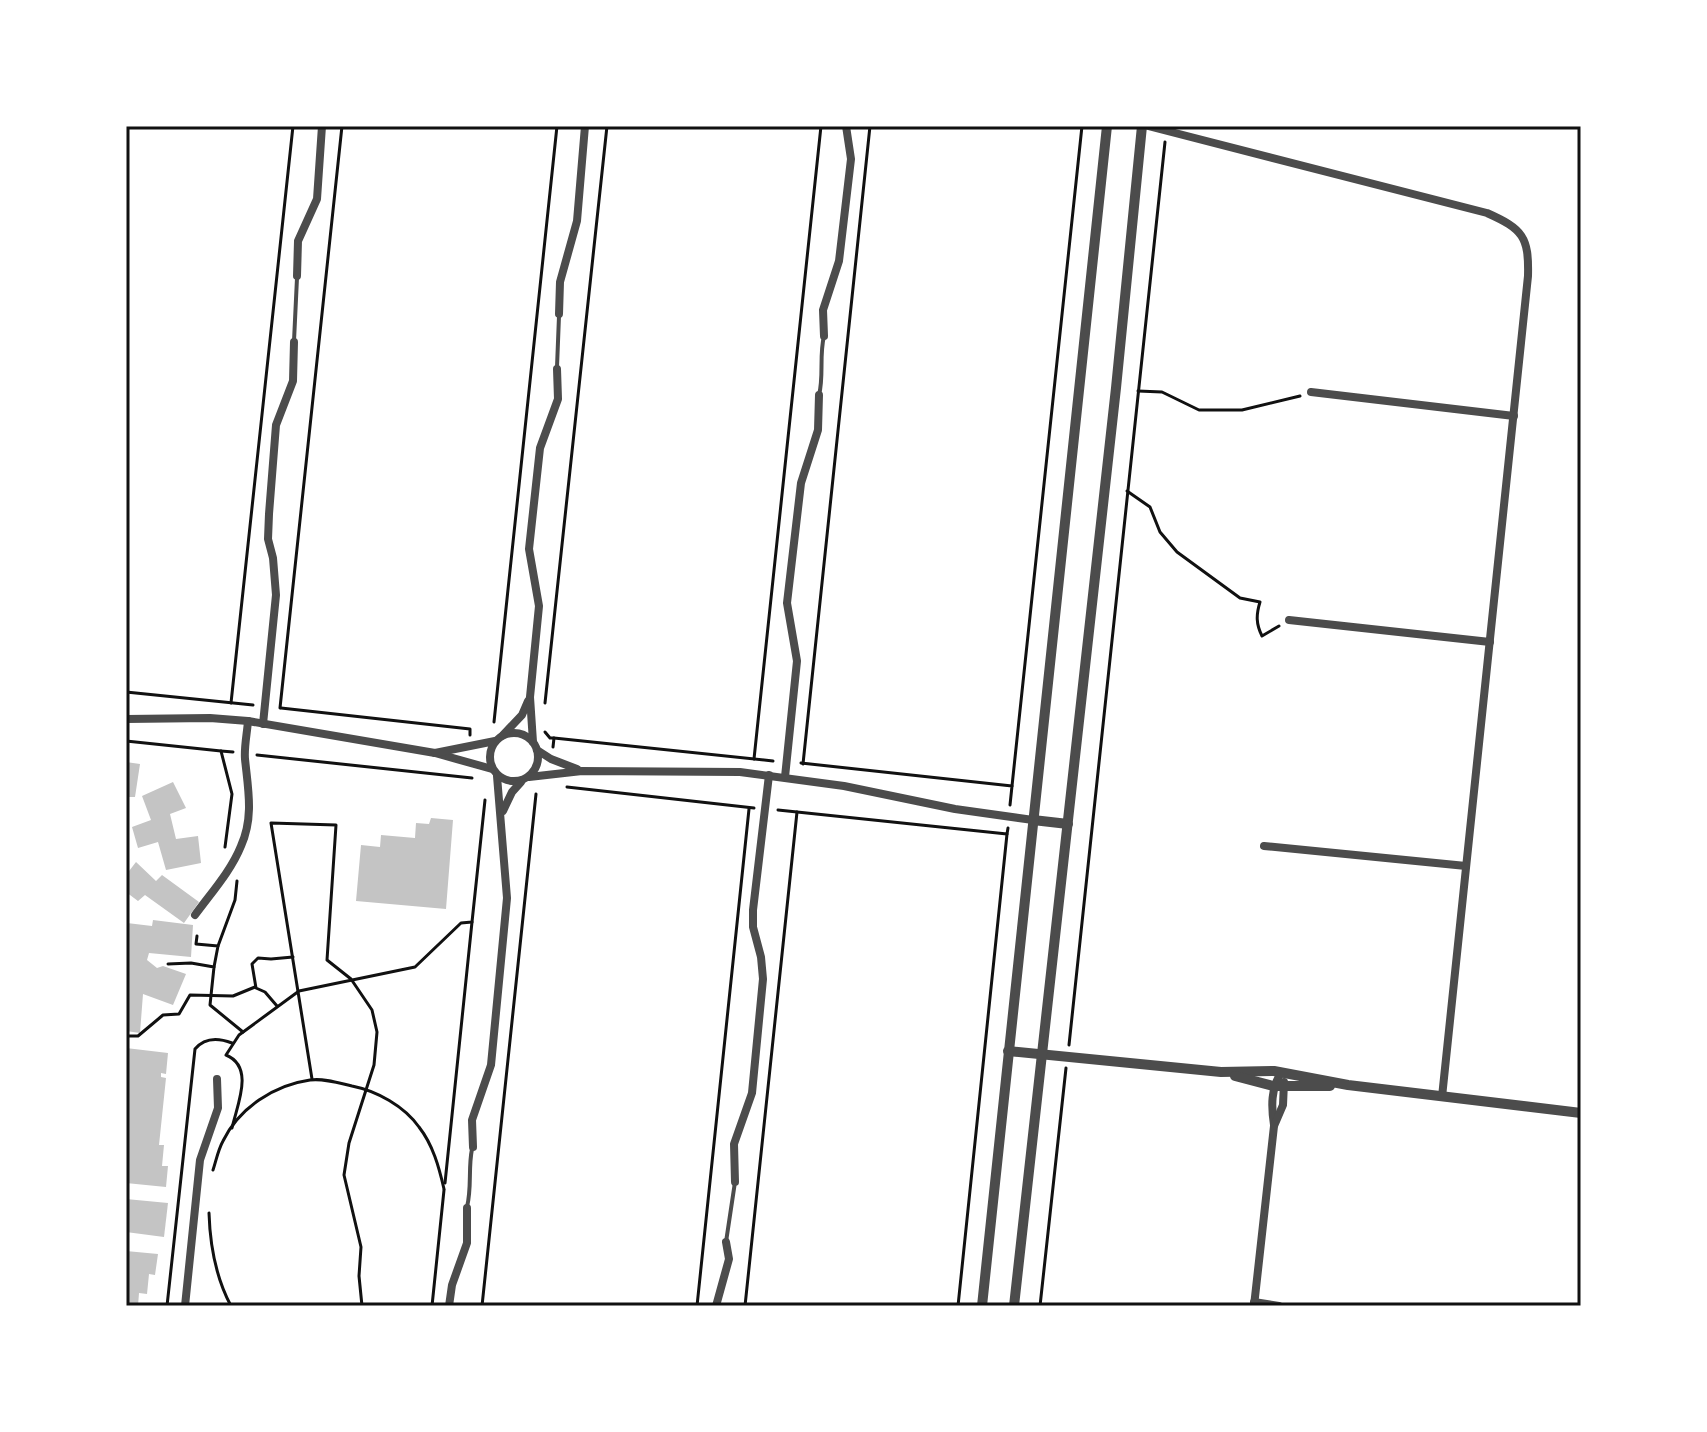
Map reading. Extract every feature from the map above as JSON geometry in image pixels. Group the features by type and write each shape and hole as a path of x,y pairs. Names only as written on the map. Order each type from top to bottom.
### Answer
{"street":[{"path":"297,276 298,241 317,199 322,126"},
{"path":"559,314 560,282 577,221 585,126"},
{"path":"824,336 823,310 839,261 851,159 846,126"},
{"path":"982,1306 1107,126"},
{"path":"1014,1306 1142,126"},
{"path":"1148,126 1487,213 1511,224 1524,236 1528,256 1514,416 1442,1097"},
{"path":"263,724 276,595 268,539 271,484 276,425 293,381 294,342"},
{"path":"501,815 512,792 538,765 530,697 539,606 529,556 540,448 558,399 557,369"},
{"path":"1311,392 1514,416"},
{"path":"785,777 797,661 787,603 801,483 818,430 819,395"},
{"path":"1289,620 1490,642"},
{"path":"473,1147 472,1120 491,1065 507,898 501,815 495,772 489,755 499,738 522,715 530,697"},
{"path":"126,719 248,721 435,753 495,772 509,782 582,771 712,771 769,775 974,812 1068,824"},
{"path":"195,915 241,848 247,830 250,786 245,753 248,721"},
{"path":"435,753 519,733 551,759 582,771"},
{"path":"735,1182 734,1144 752,1093 763,979 753,927 753,910 769,775"},
{"path":"1264,846 1466,866"},
{"path":"1008,1051 1221,1072 1281,1072 1348,1085 1581,1113"},
{"path":"1221,1072 1273,1086 1348,1085"},
{"path":"1279,1306 1254,1304 1274,1126 1271,1103 1273,1086 1281,1072"},
{"path":"1274,1126 1283,1105 1285,1087 1281,1072"},
{"path":"185,1306 200,1160 218,1108 217,1079"},
{"path":"449,1306 452,1285 467,1243 467,1208"},
{"path":"716,1306 727,1273 729,1259 726,1242"}],"lane":[{"path":"294,342 297,276"},
{"path":"557,369 559,314"},
{"path":"819,395 822,383 820,352 824,336"},
{"path":"467,1208 473,1147"},
{"path":"726,1242 735,1182"}],"path":[{"path":"231,703 293,126"},
{"path":"280,708 342,126"},
{"path":"494,722 557,126"},
{"path":"544,710 607,126"},
{"path":"754,759 821,126"},
{"path":"803,764 870,126"},
{"path":"1012,786 1082,126"},
{"path":"1040,1306 1166,131"},
{"path":"1138,391 1162,392 1199,410 1242,410 1311,392"},
{"path":"1127,491 1150,507 1160,532 1177,552 1240,598 1260,602 1257,627 1262,636 1289,620"},
{"path":"126,692 470,729 470,746"},
{"path":"554,738 787,762"},
{"path":"126,741 482,780"},
{"path":"221,751 232,794 224,859 238,885 218,946 210,996 212,1008 243,1032"},
{"path":"432,1306 486,787"},
{"path":"482,1306 536,794"},
{"path":"697,1306 749,807"},
{"path":"745,1306 797,812"},
{"path":"312,1079 271,823 336,825 327,960 351,979 372,1010 377,1032 374,1065 349,1143 344,1175 361,1247 359,1276 362,1306"},
{"path":"958,1306 1007,834"},
{"path":"232,1128 243,1084 241,1067 235,1058 226,1055 243,1032 299,991 415,967 461,923 472,922"},
{"path":"197,936 196,944 218,946"},
{"path":"277,1006 272,998 255,987 251,970 253,961 258,958 293,957"},
{"path":"168,964 191,963 214,967"},
{"path":"126,1036 138,1036 163,1015 179,1014 190,995 233,996 255,987"},
{"path":"167,1306 195,1049 209,1040 221,1039 232,1043"},
{"path":"212,1176 223,1141 257,1101 281,1088 312,1079 366,1089 392,1102 419,1126 437,1160 444,1189"},
{"path":"208,1203 209,1235 222,1289 230,1305"}],"building":[{"path":"126,762 140,764 135,797 126,797"},
{"path":"173,782 186,808 170,814 176,839 198,836 201,863 166,870 158,842 138,848 132,827 151,820 142,796"},
{"path":"431,818 453,820 446,909 356,901 361,845 380,847 381,835 415,838 416,823 429,824"},
{"path":"136,862 156,881 162,875 199,902 184,923 145,895 138,901 126,892 126,875"},
{"path":"153,920 193,925 191,957 149,953 147,960 157,968 163,966 186,974 173,1005 143,994 140,1033 126,1031 127,923 152,926"},
{"path":"126,1048 168,1053 166,1074 161,1073 161,1077 166,1078 159,1145 164,1145 162,1166 168,1166 166,1187 126,1183"},
{"path":"126,1199 168,1203 164,1237 126,1232"},
{"path":"126,1251 158,1254 155,1275 149,1274 147,1294 139,1293 138,1306 126,1306"}]}
